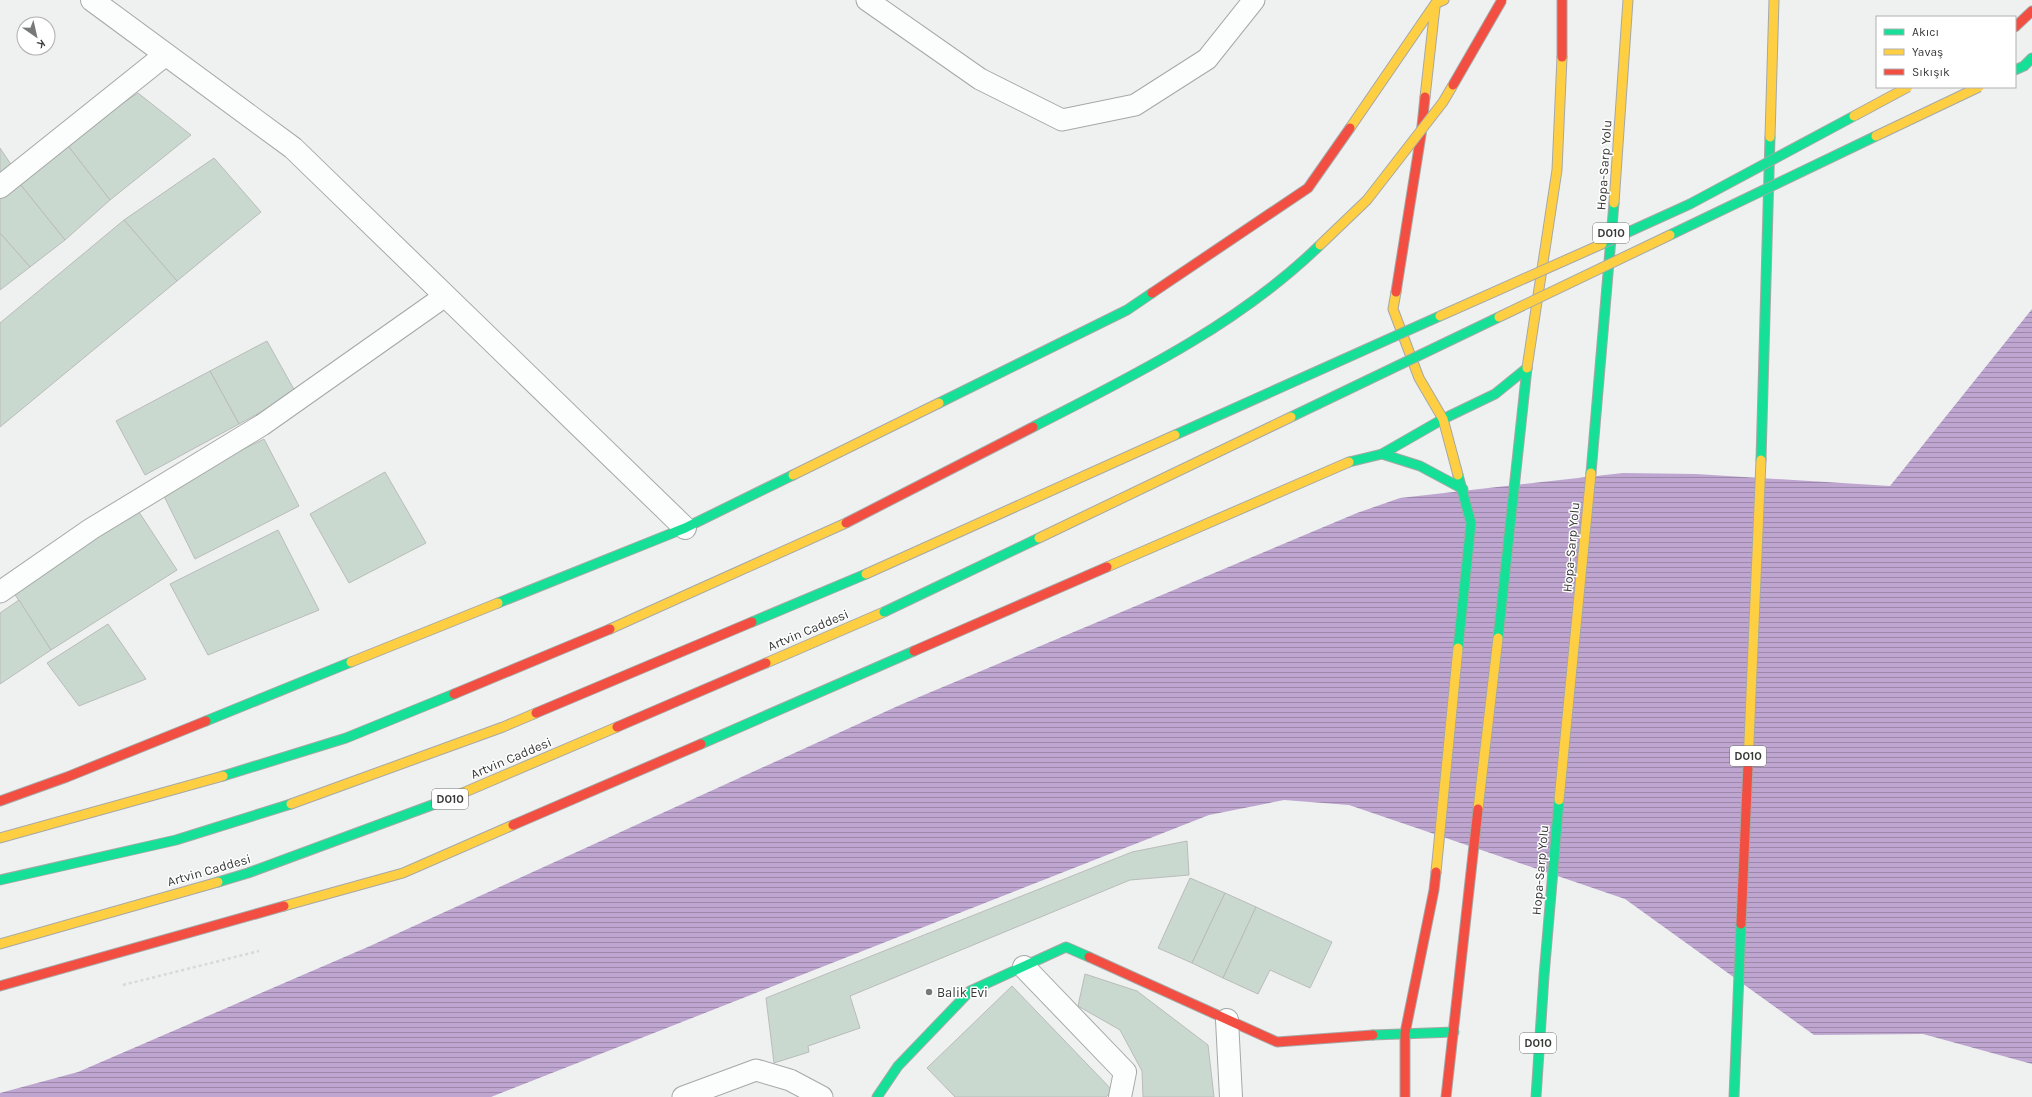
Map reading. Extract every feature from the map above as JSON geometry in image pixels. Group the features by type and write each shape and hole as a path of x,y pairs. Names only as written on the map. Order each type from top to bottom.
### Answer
{"main road":[{"path":"0,838 224,776 346,738 558,652 846,523 1121,382 1222,322 1300,266 1367,200 1443,102 1502,0"},
{"path":"1446,1097 1516,486 1527,368 1557,170 1563,26 1562,0"},
{"name":"Hopa-Sarp Yolu","path":"1536,1097 1541,989 1592,466 1618,150 1628,0"},
{"name":"D010","path":"1734,1097 1761,458 1774,0"},
{"path":"1405,1097 1405,1033 1434,890 1471,523 1443,419 1419,378 1393,308 1421,135 1436,1"},
{"path":"0,801 67,777 685,528 1128,310 1308,188 1436,1"},
{"path":"1552,6 1563,26"},
{"path":"2016,26 2032,11"},
{"path":"2016,70 2024,66 2032,58"},
{"path":"0,880 176,840 314,797 503,727 866,574 1690,204 1906,88"},
{"name":"Artvin Caddesi","path":"0,944 248,873 451,798 884,612 1977,88"},
{"path":"0,986 403,874 1349,462 1382,454 1443,419 1495,394 1527,368"},
{"path":"1382,454 1420,466 1463,489"},
{"path":"877,1097 898,1066 970,991 1066,947 1277,1042 1405,1033 1454,1032"}],"street":[{"path":"92,0 164,55 293,148 685,528"},
{"path":"0,187 164,55"},
{"path":"1024,967 1125,1072 1120,1097"},
{"path":"1227,1020 1231,1097"}],"lane":[{"path":"867,0 980,79 1062,120 1135,105 1142,101 1207,59 1254,0"},
{"path":"0,592 91,529 262,425 446,296"},
{"path":"683,1097 756,1070 790,1080 822,1097"}],"path":[{"path":"122,986 259,951"}],"shaded area":[{"path":"2032,309 2032,1064 1923,1034 1814,1035 1625,899 1349,805 1284,800 1209,815 491,1097 0,1097 0,1093 78,1072 370,946 900,705 1357,513 1400,498 1623,473 1696,474 1890,486"}],"building":[{"path":"138,93 191,135 110,200 65,142"},
{"path":"65,142 110,200 65,240 16,179"},
{"path":"0,148 14,169 0,179"},
{"path":"214,158 261,212 177,281 124,220"},
{"path":"16,179 65,240 30,267 0,233 0,196"},
{"path":"124,220 177,281 0,427 0,323"},
{"path":"0,233 30,267 0,290"},
{"path":"267,341 296,393 239,424 210,371"},
{"path":"210,371 239,424 145,475 116,421"},
{"path":"264,439 299,506 195,559 161,490"},
{"path":"385,472 426,543 349,583 310,514"},
{"path":"137,509 177,570 51,650 12,590"},
{"path":"278,530 319,610 208,655 170,584"},
{"path":"19,600 51,650 0,684 0,613"},
{"path":"108,624 146,679 79,706 47,663"},
{"path":"1187,841 1189,875 1130,880 850,996 860,1028 808,1046 809,1052 774,1063 766,998 1132,852"},
{"path":"1190,878 1225,893 1192,963 1158,948"},
{"path":"1225,893 1256,907 1223,978 1192,963"},
{"path":"1256,907 1332,942 1310,988 1270,970 1258,994 1223,978"},
{"path":"1085,974 1137,991 1208,1045 1214,1097 1143,1097 1142,1071 1120,1030 1078,1006"},
{"path":"1012,986 1112,1090 1106,1097 955,1097 927,1068"}],"traffic: fast":[{"path":"2016,70 2024,66 2032,58"},
{"path":"1602,244 1690,204 1854,116"},
{"path":"1670,235 1876,136"},
{"path":"1761,460 1770,137"},
{"path":"1591,473 1614,203"},
{"path":"1033,427 1146,368 1220,324 1255,300 1289,273 1320,245"},
{"path":"939,403 1127,310 1152,293"},
{"path":"1175,435 1440,316"},
{"path":"1291,417 1499,317"},
{"path":"1382,454 1443,419 1495,394 1527,368"},
{"path":"1498,638 1527,368"},
{"path":"1349,462 1382,454 1420,466 1463,489"},
{"path":"498,603 685,528 793,475"},
{"path":"1458,475 1471,523 1458,648"},
{"path":"884,612 1039,538"},
{"path":"752,622 866,574"},
{"path":"701,744 914,651"},
{"path":"206,721 351,662"},
{"path":"223,776 346,738 454,694"},
{"path":"218,882 248,873 451,798"},
{"path":"1536,1097 1544,976 1559,800"},
{"path":"0,880 176,840 291,804"},
{"path":"1734,1097 1741,924"},
{"path":"877,1097 898,1066 970,991 1066,947 1089,957"},
{"path":"1373,1035 1454,1032"}],"traffic: slow":[{"path":"1350,128 1435,4 1444,0"},
{"path":"1614,203 1628,0"},
{"path":"1770,137 1774,0"},
{"path":"1425,97 1435,7"},
{"path":"1527,368 1557,170 1562,57"},
{"path":"1320,245 1367,200 1443,102 1453,85"},
{"path":"1854,116 1906,88"},
{"path":"1876,136 1977,88"},
{"path":"1499,317 1670,235"},
{"path":"1440,316 1602,244"},
{"path":"1396,292 1393,309 1419,378 1443,419 1458,475"},
{"path":"793,475 939,403"},
{"path":"1039,538 1291,417"},
{"path":"866,574 1175,435"},
{"path":"1748,765 1761,460"},
{"path":"1107,567 1349,462"},
{"path":"1559,800 1591,473"},
{"path":"610,629 846,523"},
{"path":"351,662 498,603"},
{"path":"766,663 884,612"},
{"path":"1478,809 1498,638"},
{"path":"1436,872 1458,648"},
{"path":"291,804 503,727 536,713"},
{"path":"451,798 617,727"},
{"path":"0,838 223,776"},
{"path":"284,906 403,873 513,825"},
{"path":"0,944 218,882"}],"traffic: jam":[{"path":"1453,85 1502,0"},
{"path":"1562,0 1562,57"},
{"path":"2016,26 2032,11"},
{"path":"1396,292 1421,135 1425,97"},
{"path":"1152,293 1308,188 1350,128"},
{"path":"846,523 1033,427"},
{"path":"914,651 1107,567"},
{"path":"536,713 752,622"},
{"path":"454,694 610,629"},
{"path":"617,727 766,663"},
{"path":"0,801 67,777 206,721"},
{"path":"513,825 701,744"},
{"path":"1741,924 1748,765"},
{"path":"1446,1097 1478,809"},
{"path":"1405,1097 1405,1033 1434,890 1436,872"},
{"path":"0,986 284,906"},
{"path":"1089,957 1277,1042 1373,1035"}],"place":[{"name":"Balik Evi","path":"929,992"}]}
